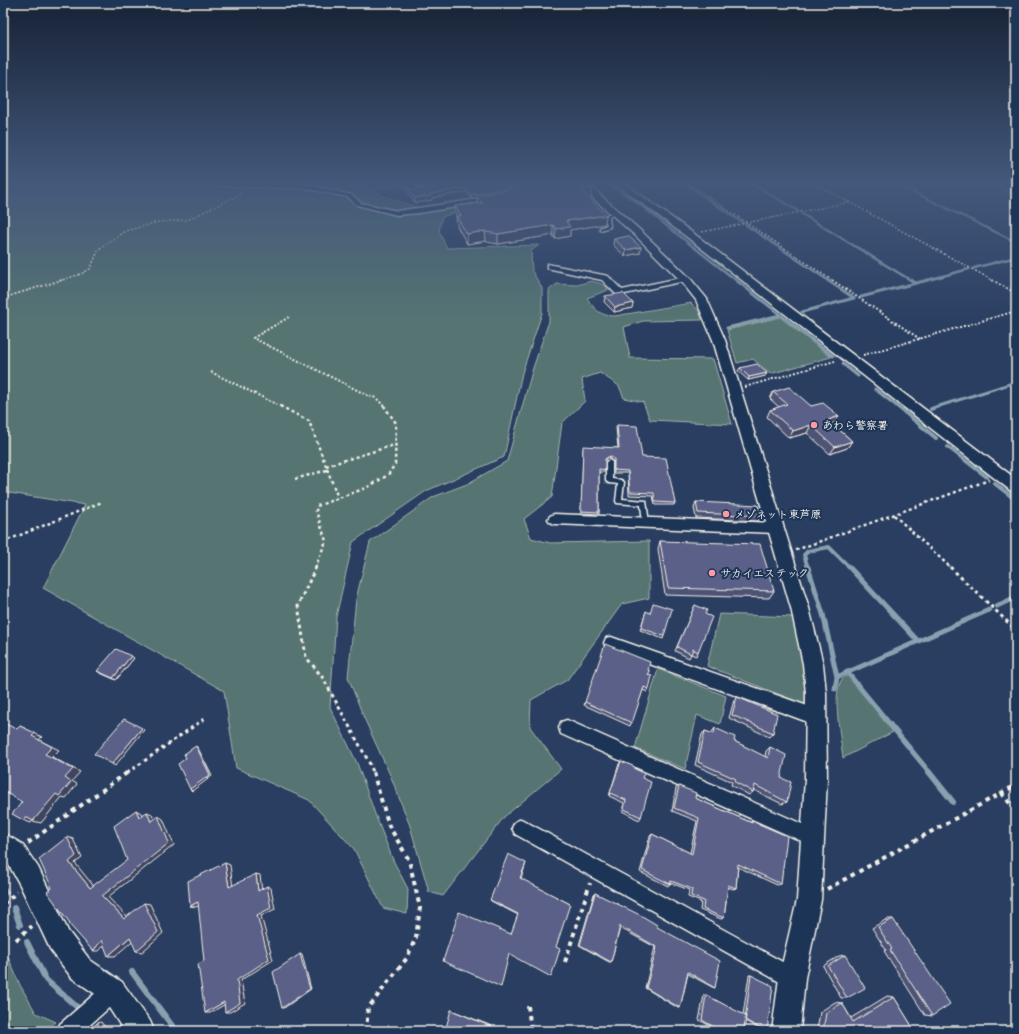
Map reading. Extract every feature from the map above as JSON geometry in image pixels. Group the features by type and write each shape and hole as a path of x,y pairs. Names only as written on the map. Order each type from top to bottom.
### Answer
{"street":[{"path":"633,229 696,291 715,328 775,528 784,552 800,608 813,664 816,716 816,779 809,900 792,978 786,1031"},
{"path":"682,229 1016,487"},
{"path":"550,266 605,278 620,293 685,279"},
{"path":"554,520 775,528"},
{"path":"611,643 816,716"},
{"path":"567,728 812,837"},
{"path":"521,828 792,978"},
{"path":"9,849 31,880 59,940 81,969 113,991 140,1031"},
{"path":"67,1031 113,991"}],"lane":[{"path":"609,462 610,481 621,482 620,501 644,503 646,523"}],"path":[{"path":"3,298 81,274 90,269 99,249 125,231 132,229"},
{"path":"690,235 718,229"},
{"path":"757,229 920,339"},
{"path":"900,229 1016,293"},
{"path":"733,391 1016,311"},
{"path":"289,317 252,338 369,396 376,398 389,411 396,423 394,445 395,464 388,474 366,488 317,506 316,511 326,540 315,569 298,605 306,657 323,678 371,766 389,826 409,860 420,908 416,937 407,958 368,1008 366,1031"},
{"path":"211,372 309,421 338,498"},
{"path":"326,466 394,445"},
{"path":"295,479 327,470"},
{"path":"784,552 794,551 1001,476"},
{"path":"3,542 102,502"},
{"path":"894,515 1016,630"},
{"path":"9,849 207,717"},
{"path":"809,900 1016,785"},
{"path":"1001,793 1016,810"},
{"path":"565,962 594,868"},
{"path":"528,1006 530,1031"}],"green space":[{"path":"3,229 439,229 447,248 539,245 531,251 532,271 542,288 542,313 522,373 504,457 426,491 353,542 336,617 330,707 357,763 393,860 408,889 407,914 383,908 354,849 309,800 236,768 224,691 43,588 85,505 3,492"},
{"path":"591,281 606,286 608,290 587,298 598,312 605,315 615,316 691,303 699,311 702,320 643,321 624,327 630,358 713,359 732,424 650,420 643,402 624,398 619,386 600,373 582,379 585,401 562,423 552,497 524,519 531,538 550,543 649,541 649,598 622,604 567,680 531,700 530,727 561,769 504,817 443,896 429,892 410,826 391,777 364,718 348,677 356,599 370,542 433,497 467,484 507,461 533,368 549,321 549,290 557,284 577,285"},
{"path":"780,317 831,357 770,374 753,359 737,363 727,330"},
{"path":"719,614 793,617 805,670 806,705 707,666"},
{"path":"658,669 726,696 720,724 697,715 685,769 635,748"},
{"path":"848,675 893,732 843,758 837,696 841,680"},
{"path":"3,945 20,985 36,1013 56,1022 43,1031 3,1031"}],"building":[{"path":"464,229 527,229 498,234 485,231 467,234"},
{"path":"628,236 641,247 626,250 614,239"},
{"path":"623,293 633,303 615,307 605,296"},
{"path":"757,364 767,373 749,377 740,368"},
{"path":"789,387 811,406 823,403 839,416 828,420 852,441 835,447 811,425 793,431 770,410 787,404 773,392"},
{"path":"617,425 637,426 642,457 666,458 675,503 655,502 654,493 630,492 628,471 614,470 614,459 610,456 605,459 605,470 599,469 599,512 581,511 583,446 619,448"},
{"path":"696,502 758,505 761,516 698,513"},
{"name":"サカイエステック","path":"660,541 760,544 774,591 668,588"},
{"path":"653,603 672,609 664,636 641,628 646,611 650,613"},
{"path":"695,605 707,610 705,614 712,617 698,652 693,649 691,654 677,647"},
{"path":"605,644 650,662 648,670 650,671 648,675 652,676 649,689 644,687 632,723 585,702"},
{"path":"116,649 131,656 113,678 97,671"},
{"path":"737,697 777,714 773,733 732,715"},
{"path":"124,719 142,728 112,764 94,754"},
{"path":"3,723 17,729 20,726 35,733 32,736 52,747 45,754 73,769 65,778 71,782 59,796 56,794 33,821 26,817 23,820 12,814 22,802 3,791 3,744 5,742 3,742"},
{"path":"715,728 735,737 734,741 768,758 770,747 786,755 781,778 791,782 787,802 755,785 753,792 735,782 736,779 698,762 705,731 714,734"},
{"path":"196,746 210,775 190,789 178,764 186,758 184,754"},
{"path":"621,761 644,773 642,778 651,782 641,817 624,809 626,800 610,793"},
{"path":"679,786 696,793 695,798 752,823 752,821 787,836 781,884 738,864 736,888 728,885 724,918 703,909 704,901 691,896 692,889 671,881 670,884 642,870 652,834 692,854 699,818 674,808"},
{"path":"136,810 139,817 147,812 151,822 158,816 169,843 102,896 124,919 144,903 158,932 136,951 130,937 108,956 102,940 93,951 69,924 70,923 47,892 52,888 39,859 67,837 76,856 69,862 90,888 127,860 114,826"},
{"path":"508,854 526,863 520,878 570,904 556,947 560,949 551,977 509,954 501,987 443,961 459,912 511,934 518,914 490,900"},
{"path":"225,863 229,887 256,874 258,891 267,886 271,908 257,915 269,959 237,980 240,1003 225,1012 224,1002 205,1013 198,964 204,961 198,902 190,906 188,881"},
{"path":"595,893 642,916 657,925 657,927 720,961 715,988 688,972 680,1008 646,988 657,947 620,926 611,962 580,945"},
{"path":"893,919 950,1004 932,1016 890,950 892,949 878,927"},
{"path":"300,954 310,989 282,1008 273,972"},
{"path":"845,955 865,988 847,998 828,966"},
{"path":"751,975 773,986 767,1031 745,1020"},
{"path":"706,995 746,1016 744,1031 721,1031 702,1020"},
{"path":"894,997 915,1031 823,1031 826,1013 842,1003 853,1022"},
{"path":"451,1010 492,1027 491,1031 445,1031"},
{"path":"97,1023 104,1031 90,1031"}],"waterway":[{"path":"671,229 737,281"},
{"path":"752,229 829,281"},
{"path":"827,229 912,281"},
{"path":"990,229 1016,242"},
{"path":"974,268 1016,257"},
{"path":"924,281 969,269"},
{"path":"736,280 833,356"},
{"path":"802,312 854,298 827,280"},
{"path":"911,280 916,283"},
{"path":"924,281 928,280"},
{"path":"916,283 924,281"},
{"path":"861,297 916,283"},
{"path":"727,328 780,315"},
{"path":"843,364 858,376"},
{"path":"938,406 1016,382"},
{"path":"875,389 898,407"},
{"path":"897,406 936,438"},
{"path":"931,409 938,406"},
{"path":"948,447 987,477"},
{"path":"994,483 1016,500"},
{"path":"808,568 804,555 808,551 829,547 849,567"},
{"path":"808,567 823,614 837,677"},
{"path":"849,567 918,641"},
{"path":"997,606 1016,597"},
{"path":"847,672 989,610"},
{"path":"837,677 847,672"},
{"path":"847,672 930,773"},
{"path":"835,689 837,677"},
{"path":"929,772 953,802"},
{"path":"3,888 6,892"},
{"path":"14,908 20,925"},
{"path":"27,942 46,980 77,1007"},
{"path":"132,972 176,1031"}],"place":[{"name":"あわら警察署","path":"814,425"},
{"name":"メゾネット東芦原","path":"726,514"},
{"name":"サカイエステック","path":"712,573"}]}
